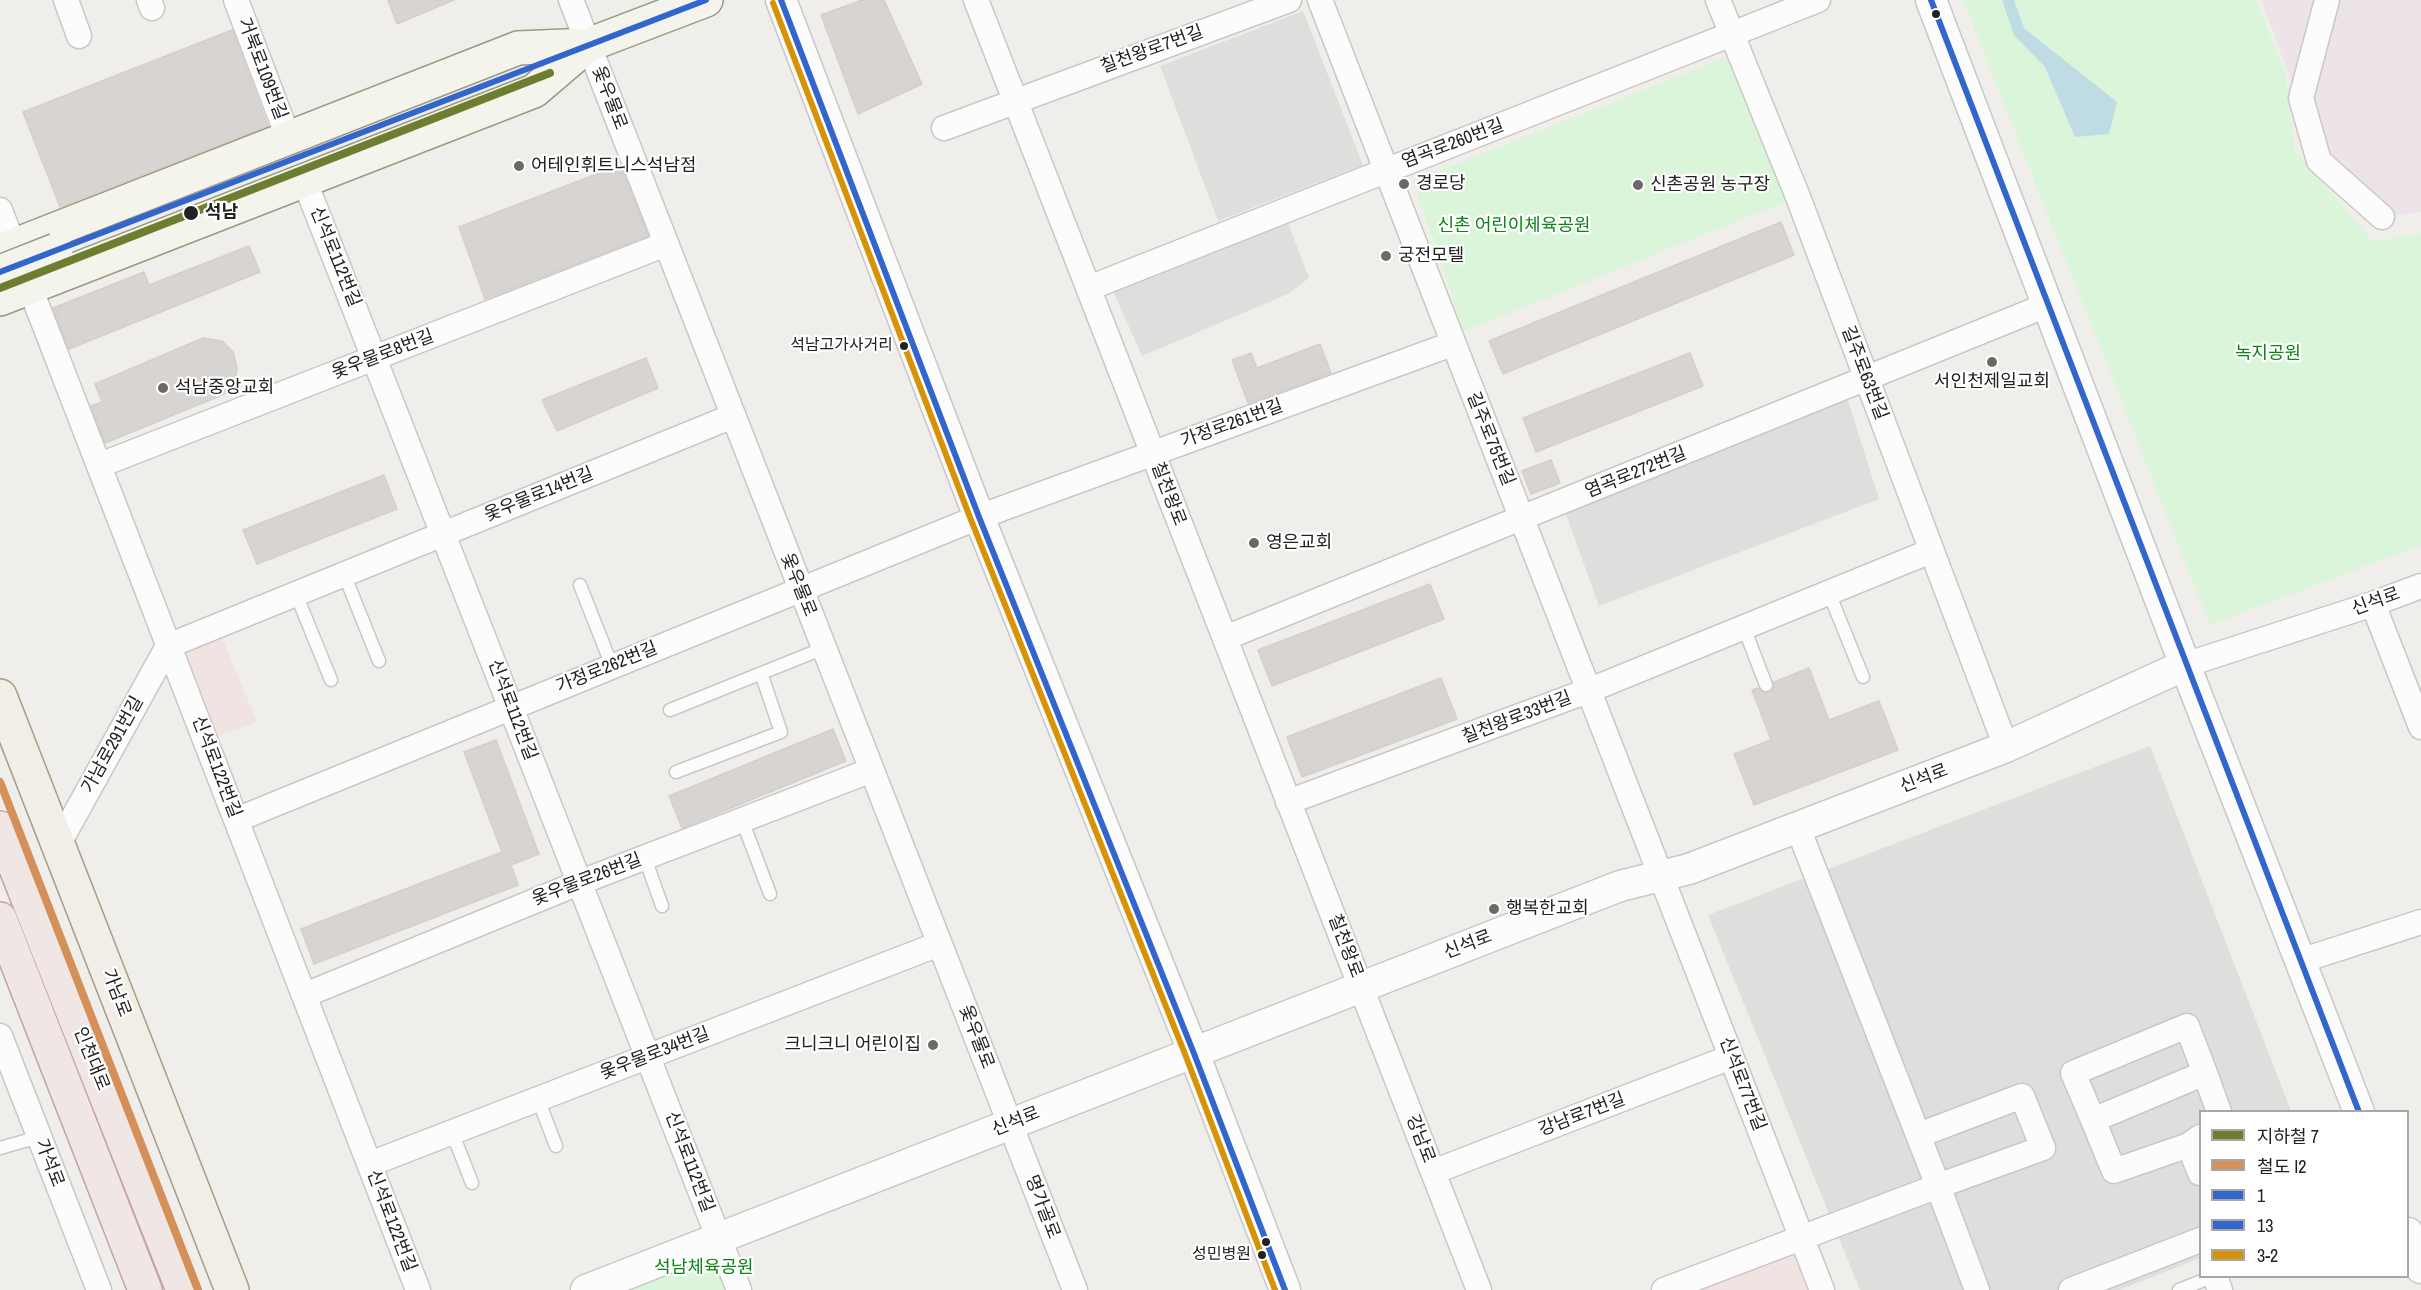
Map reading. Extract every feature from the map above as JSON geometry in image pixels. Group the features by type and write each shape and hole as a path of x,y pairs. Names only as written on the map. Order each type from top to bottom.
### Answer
{"highway":[{"name":"인천대로","path":"0,828 183,1290"},
{"name":"인천대로","path":"0,919 145,1290"}],"main road":[{"path":"4,256 56,250 706,0"},
{"path":"4,256 288,137 518,48 588,45"},
{"path":"0,299 534,91 588,45"},
{"name":"가남로","path":"0,696 232,1290"}],"street":[{"path":"66,0 79,36"},
{"name":"거북로109번길","path":"236,0 288,137"},
{"name":"옻우물로","path":"571,0 734,416 799,589 1010,1124"},
{"path":"781,0 979,517 1193,1051 1285,1290"},
{"name":"칠천왕로","path":"976,0 1361,987"},
{"name":"칠천왕로7번길","path":"944,128 1289,0"},
{"name":"길주로75번길","path":"1320,0 1661,877"},
{"name":"길주로63번길","path":"1718,0 1798,196 2006,747"},
{"name":"염곡로260번길","path":"1089,288 1818,0"},
{"path":"1931,0 2185,665 2359,1110"},
{"path":"2327,0 2301,98 2319,160 2382,217"},
{"name":"신석로112번길","path":"305,182 739,1290"},
{"name":"신석로122번길","path":"0,210 4,256 30,286 418,1290"},
{"name":"옻우물로8번길","path":"100,465 666,244"},
{"name":"염곡로272번길","path":"1225,638 2047,305"},
{"name":"가정로261번길","path":"979,517 1452,344"},
{"name":"옻우물로14번길","path":"168,646 734,416"},
{"name":"가정로262번길","path":"236,820 979,517"},
{"name":"칠천왕로33번길","path":"1288,802 1590,690 1931,552"},
{"name":"신석로","path":"586,1290 1620,886 1689,870 2006,747 2185,665 2373,604 2421,585"},
{"path":"2373,604 2415,693 2421,727"},
{"name":"가남로291번길","path":"58,845 168,646"},
{"name":"옻우물로26번길","path":"305,995 580,882 872,770"},
{"path":"1798,828 1919,1135 1977,1290"},
{"name":"신석로77번길","path":"1661,877 1822,1290"},
{"path":"2300,961 2421,922"},
{"name":"옻우물로34번길","path":"370,1164 939,944"},
{"name":"강남로","path":"1361,987 1479,1290"},
{"path":"2199,1167 2195,1141 2114,1171 2073,1073 2187,1026 2218,1110"},
{"name":"가석로","path":"0,1036 99,1290"},
{"name":"강남로7번길","path":"1433,1172 1731,1057"},
{"path":"2093,1120 2205,1073"},
{"path":"1664,1290 2043,1148 2022,1096 1919,1135"},
{"name":"명가골로","path":"1010,1124 1075,1290"},
{"path":"2409,1236 2421,1268"},
{"path":"2071,1290 2199,1240"}],"lane":[{"path":"344,574 379,661"},
{"path":"580,585 612,666"},
{"path":"1829,593 1863,677"},
{"path":"296,594 331,680"},
{"path":"1744,628 1766,685"},
{"path":"670,710 824,648"},
{"path":"676,772 781,732 761,673"},
{"path":"742,820 770,894"},
{"path":"645,858 662,906"},
{"path":"538,1099 556,1146"},
{"path":"452,1132 472,1183"},
{"path":"0,1148 39,1137"},
{"path":"2180,1290 2210,1278"}],"shaded area":[{"path":"2261,0 2421,0 2421,212 2382,217 2315,144"},
{"path":"1303,11 1363,165 1218,221 1160,66"},
{"path":"1283,210 1309,278 1288,294 1142,356 1108,280"},
{"path":"1846,394 1879,499 1599,606 1563,506"},
{"path":"217,625 257,722 206,741 168,646"},
{"path":"2150,746 2291,1110 2199,1110 2199,1258 2119,1290 1860,1290 1708,915"},
{"path":"1795,1246 1812,1290 1681,1290"}],"green space":[{"name":"녹지공원","path":"1963,0 2256,0 2285,72 2295,151 2373,242 2421,233 2421,545 2210,625"},
{"name":"신촌 어린이체육공원","path":"1739,52 1798,197 1464,331 1413,181"},
{"name":"석남체육공원","path":"719,1238 739,1290 586,1290"}],"water":[{"path":"2002,0 2014,0 2024,28 2117,102 2109,134 2075,137 2045,67 2014,35"}],"building":[{"path":"388,0 454,0 397,24"},
{"path":"862,0 884,0 922,84 858,114 821,15"},
{"path":"232,30 268,126 60,207 23,112"},
{"path":"620,165 648,236 485,299 459,227"},
{"path":"1781,222 1794,255 1503,374 1489,341"},
{"path":"249,246 260,272 69,349 53,308 144,272 149,285"},
{"name":"석남중앙교회","path":"203,338 222,341 233,352 237,367 236,379 227,393 105,443 91,406 102,402 95,384"},
{"path":"1320,344 1331,373 1248,403 1232,360 1251,353 1257,368"},
{"path":"1690,353 1703,386 1536,452 1523,418"},
{"path":"646,358 658,388 557,431 542,400"},
{"path":"1551,460 1560,483 1531,494 1522,471"},
{"path":"384,475 397,509 257,564 243,530"},
{"path":"1430,584 1444,619 1272,686 1258,650"},
{"path":"1809,668 1829,720 1879,701 1898,750 1754,805 1734,754 1771,740 1752,690 1758,688 1764,693 1769,692 1774,687 1774,682"},
{"path":"1441,678 1457,719 1302,777 1287,737"},
{"path":"833,729 846,761 682,828 669,796"},
{"path":"496,740 539,854 511,865 518,885 314,964 301,929 502,852 464,752"}],"metro line":[{"name":"7","path":"0,288 550,73"}],"rail line":[{"name":"I2","path":"0,782 198,1290"}],"transit line":[{"name":"1","path":"0,272 706,0"},
{"name":"1","path":"781,0 979,517 1193,1051 1285,1290"},
{"name":"13","path":"1931,0 2358,1110"},
{"name":"3-2","path":"773,3 971,520 1185,1054 1275,1290"}],"place":[{"name":"어테인휘트니스석남점","path":"519,166"},
{"name":"경로당","path":"1404,184"},
{"name":"신촌공원 농구장","path":"1638,185"},
{"name":"석남","path":"191,213"},
{"name":"궁전모텔","path":"1386,256"},
{"name":"석남고가사거리","path":"904,346"},
{"name":"서인천제일교회","path":"1992,362"},
{"name":"석남중앙교회","path":"163,388"},
{"name":"영은교회","path":"1254,543"},
{"name":"행복한교회","path":"1494,909"},
{"name":"크니크니 어린이집","path":"933,1045"},
{"name":"성민병원","path":"1262,1255"}]}
